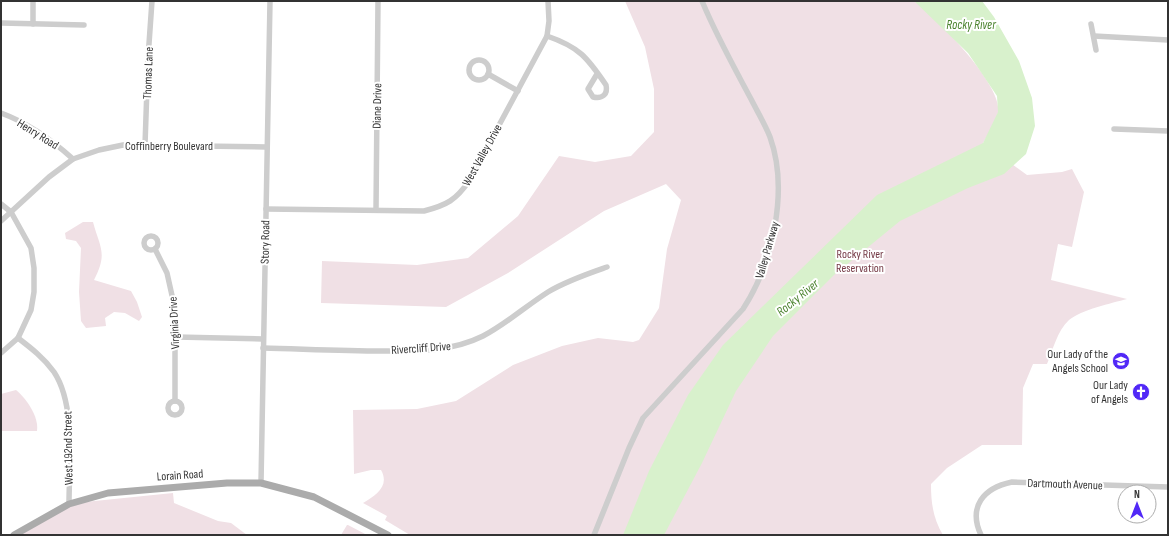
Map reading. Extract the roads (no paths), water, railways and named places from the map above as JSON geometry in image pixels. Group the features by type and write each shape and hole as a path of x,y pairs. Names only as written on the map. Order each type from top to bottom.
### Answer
{"main road":[{"name":"Lorain Road","path":"14,535 69,504 108,493 228,483 262,483 314,497 388,535"}],"street":[{"path":"33,1 33,24"},
{"name":"Thomas Lane","path":"146,145 148,58 152,1"},
{"name":"Story Road","path":"262,483 266,147 270,1"},
{"name":"Diane Drive","path":"376,210 378,1"},
{"name":"West Valley Drive","path":"266,209 424,211 444,206 459,195 469,181 547,36 549,21 548,1"},
{"name":"Valley Parkway","path":"594,535 629,448 644,418 743,309 752,295 763,270 772,241 777,216 777,169 770,137 702,1"},
{"path":"1,23 84,25"},
{"path":"1092,24 1096,50"},
{"path":"547,36 576,48 583,54 597,74"},
{"path":"1094,36 1168,40"},
{"path":"488,74 518,91"},
{"name":"Henry Road","path":"1,114 44,136 73,158"},
{"path":"1114,129 1168,131"},
{"name":"Coffinberry Boulevard","path":"1,221 49,177 73,158 123,145 266,147"},
{"path":"1,204 11,212 31,248 34,268 34,292 31,310 18,338 1,353"},
{"name":"Virginia Drive","path":"155,249 167,273 175,309 175,401"},
{"name":"Rivercliff Drive","path":"263,348 321,351 419,351 463,344 498,327 549,291 607,266"},
{"path":"176,337 263,339"},
{"name":"West 192nd Street","path":"18,338 39,355 54,372 63,391 68,410 69,504"},
{"name":"Dartmouth Avenue","path":"980,535 976,525 976,513 979,502 988,491 999,485 1012,482 1168,487"}],"water":[{"name":"Rocky River","path":"914,1 982,1 994,17 1019,61 1032,98 1035,126 1026,154 1004,174 968,188 900,221 834,275 773,336 736,391 702,463 664,535 623,535 649,471 688,395 723,345 877,195 983,143 998,112 997,96 968,53"}],"place":[{"name":"Our Lady of the Angels School","path":"1121,361"},
{"name":"Our Lady of Angels","path":"1141,392"}],"park label":[{"name":"Rocky River Reservation","path":"860,261"}]}
